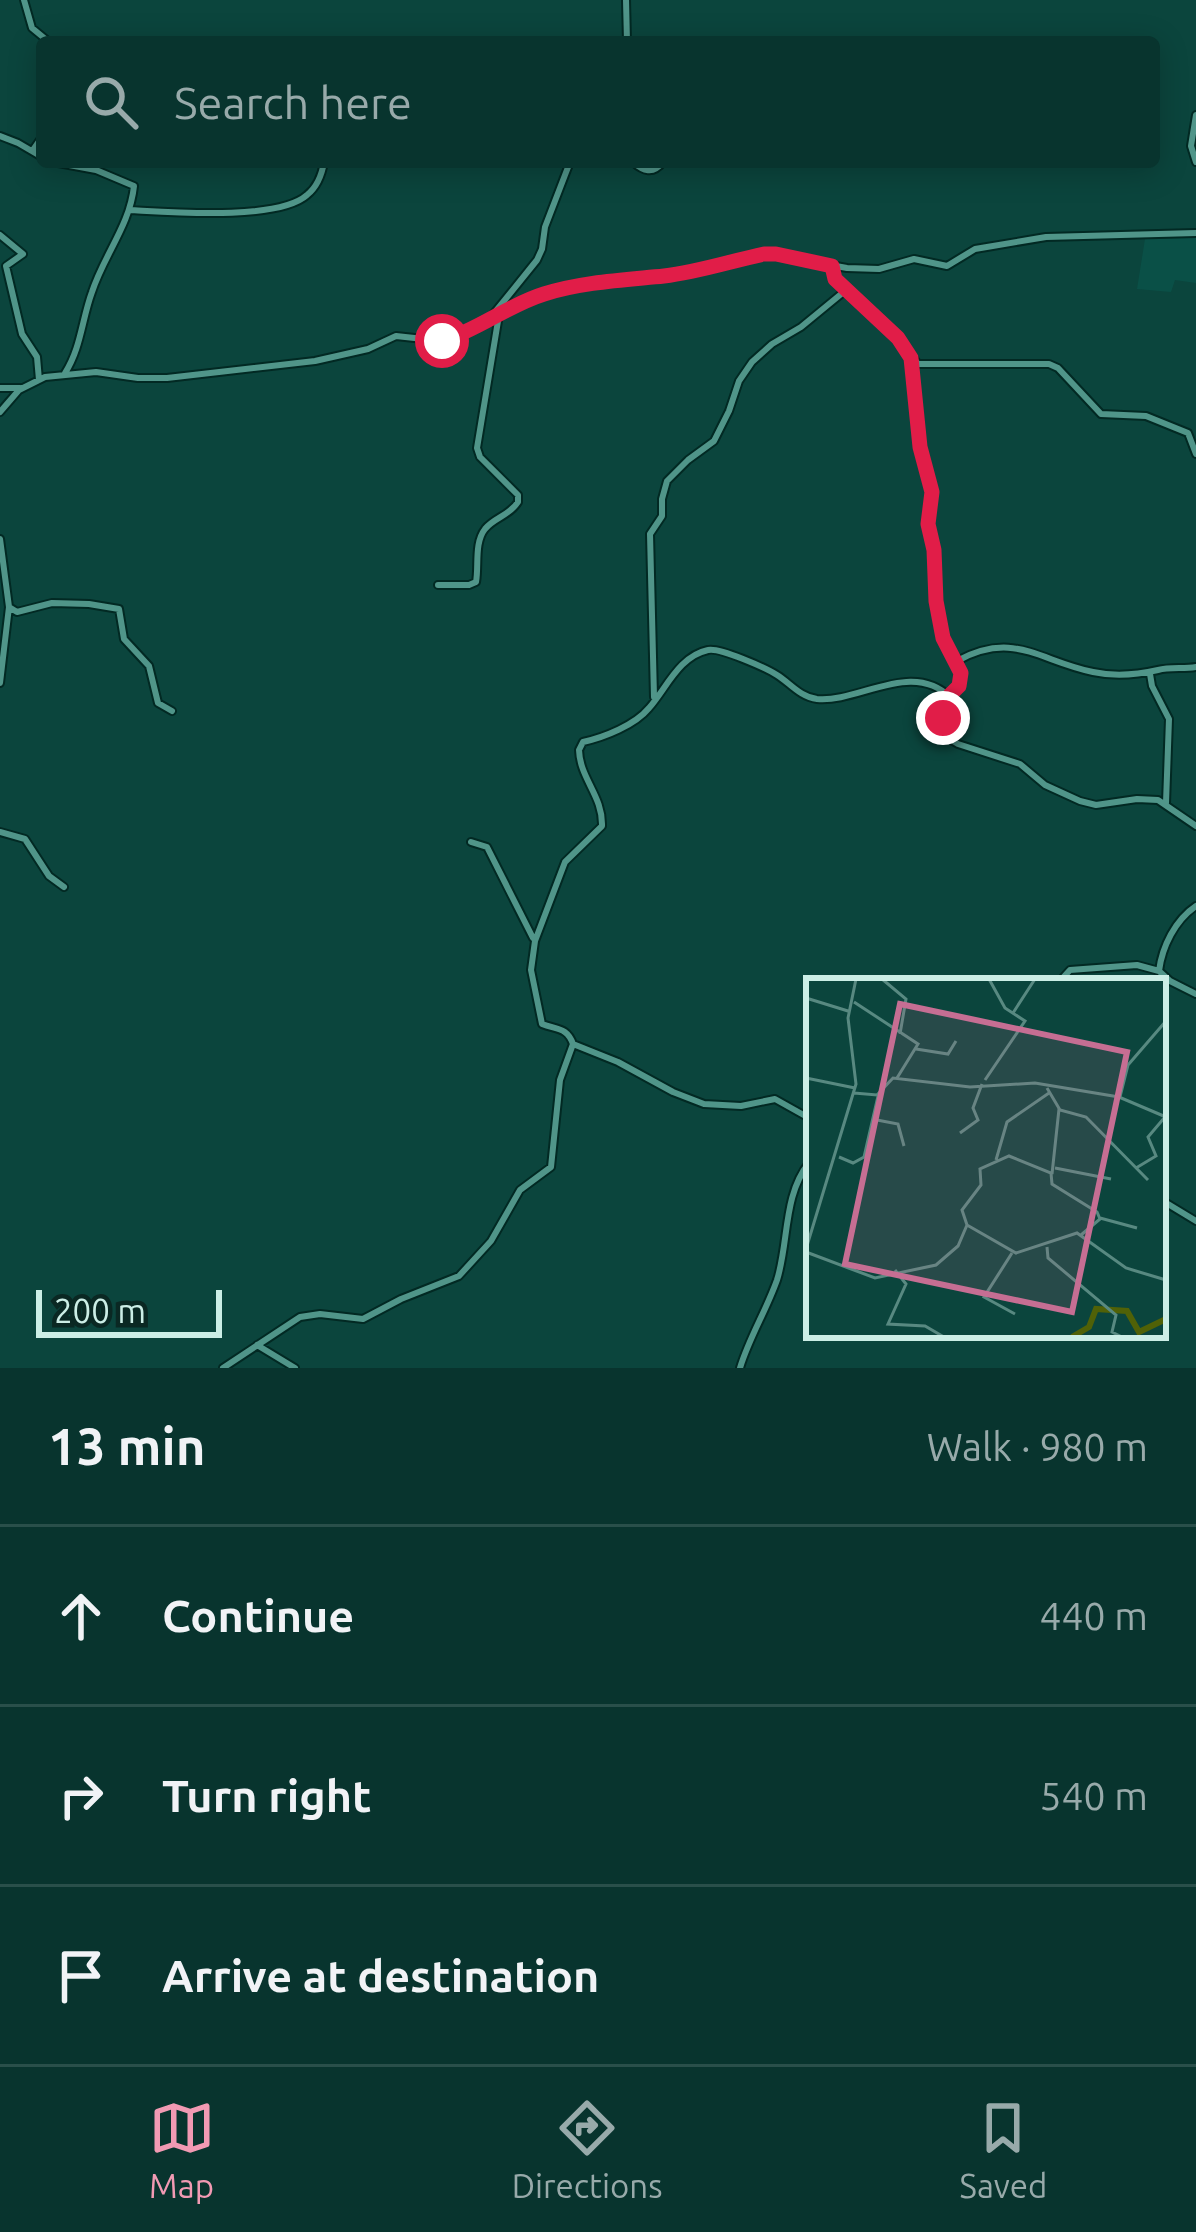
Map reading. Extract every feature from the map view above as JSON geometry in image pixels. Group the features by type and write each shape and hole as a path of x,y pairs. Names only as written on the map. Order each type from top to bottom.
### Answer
{"street":[{"path":"24,0 32,28 42,36"},
{"path":"626,0 627,36"},
{"path":"1196,115 1191,146 1196,162"},
{"path":"0,136 36,152"},
{"path":"33,150 36,145"},
{"path":"65,373 75,356 98,274 130,210 134,185 85,168"},
{"path":"130,210 206,214 279,206 307,196 323,168"},
{"path":"488,320 537,260 568,168"},
{"path":"0,412 22,388 65,373 155,379 315,361 368,349 396,336 442,341 546,293 690,272 764,254 832,266 879,269 914,259 947,266 975,249 1046,237 1196,233"},
{"path":"0,235 23,254 6,266 22,334 37,357 39,380"},
{"path":"832,266 835,279 924,366 1049,364 1101,414 1154,418 1188,434 1196,454"},
{"path":"654,701 650,534 661,521 663,490 688,460 714,441 752,362 846,290"},
{"path":"438,585 476,582 484,530 510,514 518,502 518,495 480,457 477,448 499,315"},
{"path":"911,358 920,447 932,492 928,524 936,601 943,638 957,661 961,680 950,695 943,734 958,744 1008,758 1045,785 1087,803 1158,800 1196,826"},
{"path":"0,388 22,388"},
{"path":"0,539 9,607 0,683"},
{"path":"9,607 17,612 44,603 63,603 119,609 124,639 149,666 158,703 172,711"},
{"path":"957,661 1010,646 1092,672 1127,676 1196,667"},
{"path":"806,1116 776,1099 741,1106 695,1101 573,1044 562,1029 542,1024 531,970 535,941 565,862 602,826 601,802 578,757 580,745 638,717 671,676 710,649 767,670 812,698 836,697 892,682 929,686 950,695"},
{"path":"1150,674 1169,719 1166,803"},
{"path":"0,832 25,838 50,876 64,886"},
{"path":"471,842 487,847 535,941"},
{"path":"1159,971 1174,928 1196,906"},
{"path":"1063,978 1070,970 1137,964 1159,971 1196,994"},
{"path":"223,1368 300,1317 320,1314 358,1320 373,1316 466,1270 491,1241 520,1190 550,1167 560,1080 573,1044"},
{"path":"740,1368 778,1275 791,1204 806,1167"},
{"path":"1166,1203 1196,1222"},
{"path":"257,1345 295,1368"}],"shaded area":[{"path":"1196,237 1196,283 1175,280 1171,292 1137,289 1145,239"}],"route":[{"path":"442,341 546,293 690,272 764,254 832,266 835,279 898,338 911,358 921,455 932,492 928,524 936,601 943,638 961,673 943,718"}]}
